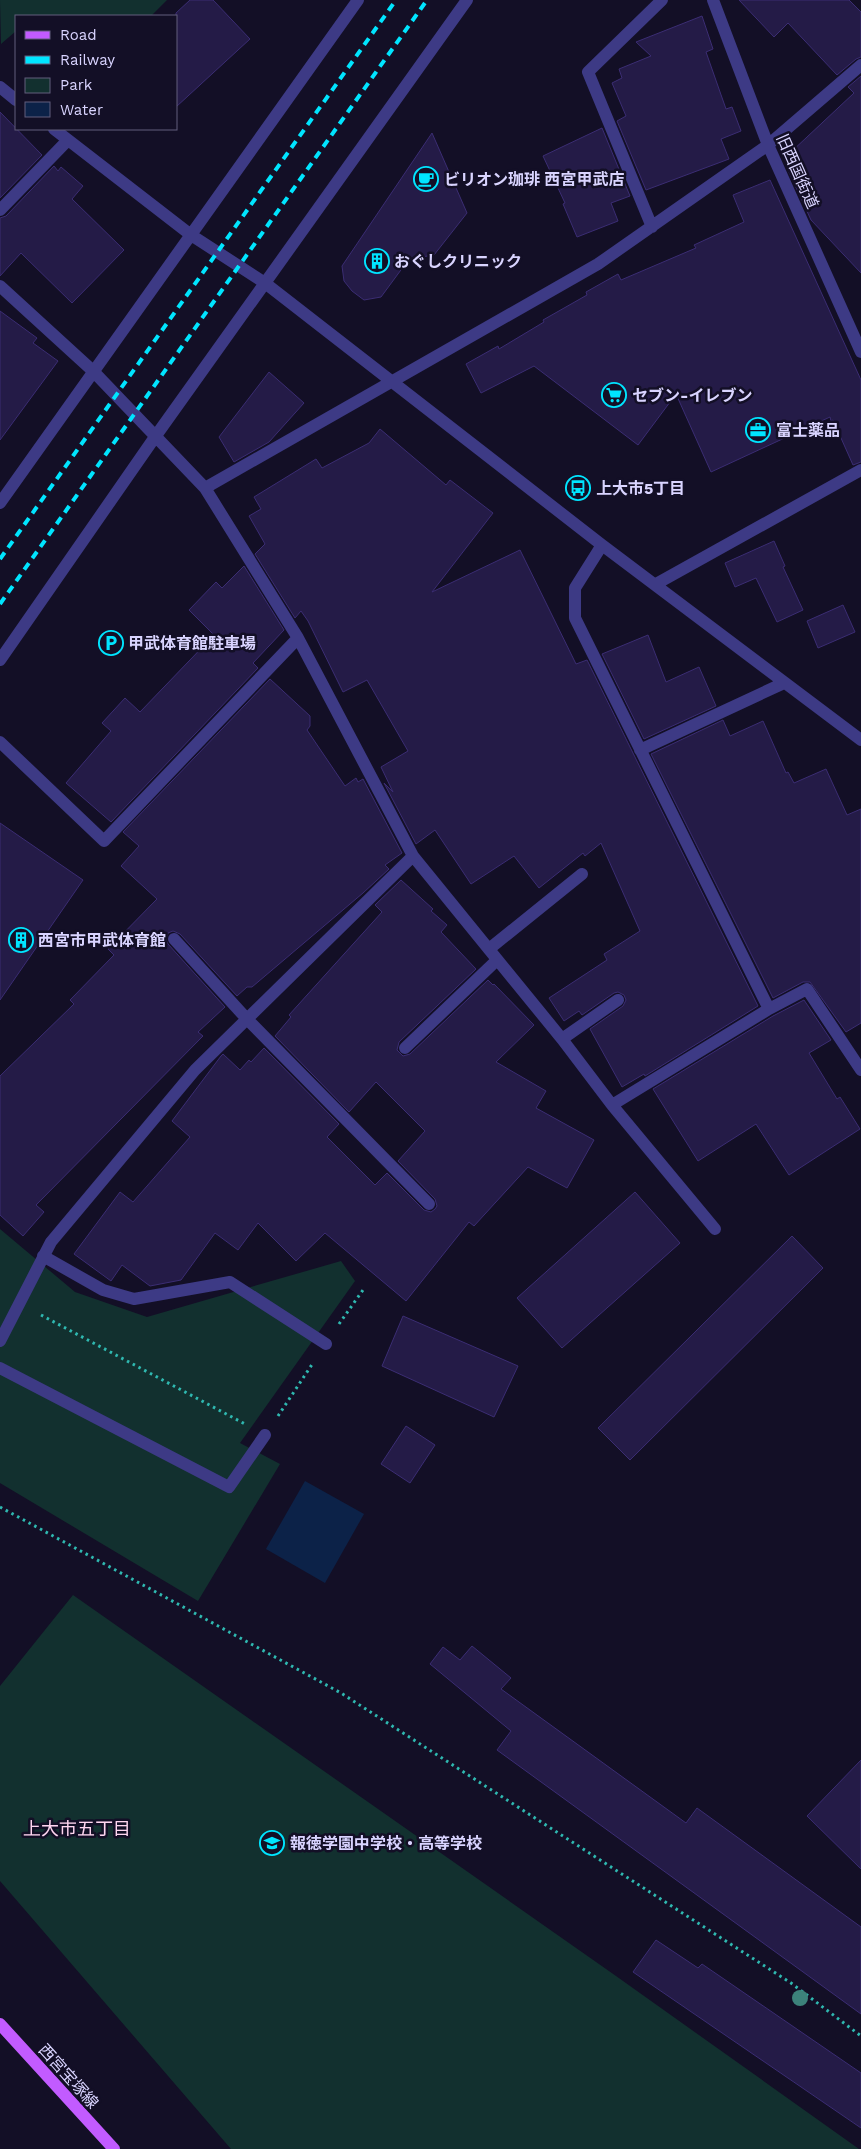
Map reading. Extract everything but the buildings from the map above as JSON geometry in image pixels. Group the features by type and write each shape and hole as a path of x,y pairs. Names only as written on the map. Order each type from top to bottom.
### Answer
{"main road":[{"name":"西宮宝塚線","path":"0,2024 114,2149"}],"street":[{"path":"0,503 358,0"},
{"path":"0,660 155,437 466,0"},
{"path":"652,226 588,72 662,0"},
{"name":"旧西国街道","path":"713,0 768,146 861,352"},
{"path":"205,488 351,407 391,381 598,264 768,146 861,65"},
{"path":"0,87 15,99"},
{"path":"55,130 191,235 265,283 602,545 861,740"},
{"path":"0,210 68,140"},
{"path":"0,287 93,371 205,488 298,638 413,856 562,1039 612,1105 715,1229"},
{"path":"656,584 861,470"},
{"path":"602,545 574,588 574,618 769,1009"},
{"path":"0,742 104,841 298,638"},
{"path":"640,750 784,683"},
{"path":"0,1341 51,1242 195,1070 413,856"},
{"path":"489,949 582,874"},
{"path":"174,939 246,1018 429,1204"},
{"path":"405,1048 497,960"},
{"path":"612,1105 769,1009 807,989 861,1070"},
{"path":"562,1039 618,1000"},
{"path":"43,1256 103,1290 134,1299 230,1282 326,1344"},
{"path":"0,1368 229,1487 265,1435"}],"path":[{"path":"19,1303 265,1435 363,1290"},
{"path":"0,1507 340,1693 791,1983 861,2036"}],"green space":[{"path":"0,0 167,0 152,15 15,15 15,32 1,44"},
{"path":"0,1229 75,1292 147,1317 341,1261 355,1281 240,1443 280,1464 198,1601 0,1483"},
{"name":"報徳学園中学校・高等学校","path":"73,1595 859,2149 231,2149 0,1881 0,1686"}],"water":[{"path":"305,1481 364,1514 325,1583 266,1549"}],"railway":[{"path":"0,559 396,0"},
{"path":"0,604 427,0"}],"place":[{"name":"ビリオン珈琲 西宮甲武店","path":"426,179"},
{"name":"おぐしクリニック","path":"377,261"},
{"name":"セブン-イレブン","path":"614,395"},
{"name":"富士薬品","path":"758,430"},
{"name":"上大市5丁目","path":"578,488"},
{"name":"甲武体育館駐車場","path":"111,643"},
{"name":"西宮市甲武体育館","path":"21,940"},
{"name":"報徳学園中学校・高等学校","path":"272,1843"}],"district":[{"name":"上大市五丁目","path":"77,1829"}]}
